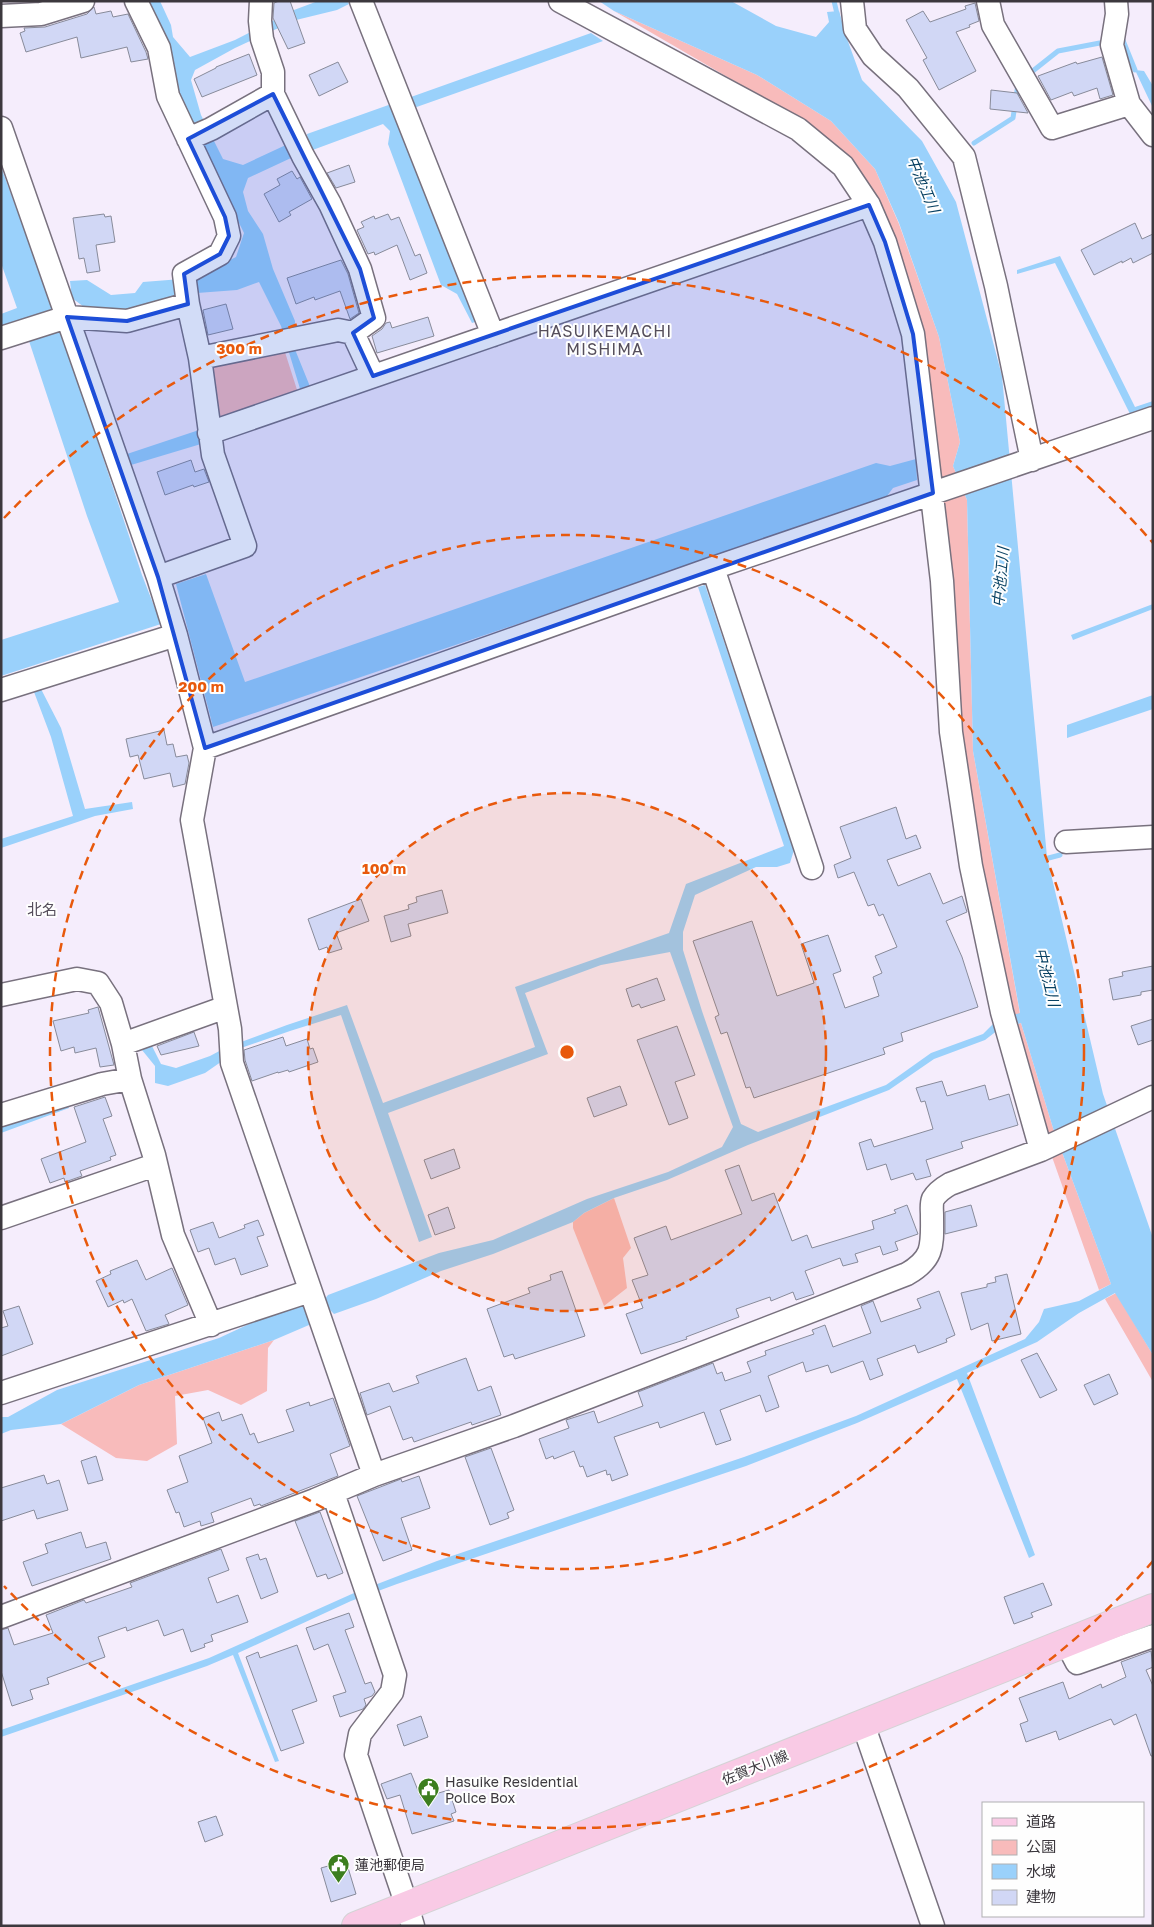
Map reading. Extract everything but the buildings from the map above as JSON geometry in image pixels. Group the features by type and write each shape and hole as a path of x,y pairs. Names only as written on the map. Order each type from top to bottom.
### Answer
{"main road":[{"name":"佐賀大川線","path":"356,1926 410,1916 862,1724 1153,1608"}],"street":[{"path":"1,16 41,14 83,1"},
{"path":"136,1 158,48 168,96 225,217 229,236 220,254 184,274 187,301 200,358 213,456 245,546 158,577"},
{"path":"361,1 493,335"},
{"path":"560,1 798,130 843,166 869,205 885,242 913,334 937,492 951,732 971,866 1002,1012 1041,1150"},
{"path":"852,1 855,29 873,56 908,88 964,157 996,286 1028,461"},
{"path":"988,1 993,25 1052,128 1129,104"},
{"path":"1116,1 1117,14 1112,45 1129,104 1153,135"},
{"path":"200,358 338,330 353,333 374,318 360,269 330,204 273,94 273,72 261,20"},
{"path":"188,139 211,129 273,94"},
{"path":"1,128 158,577 176,635 205,748 192,820 226,1007 232,1063 374,1476"},
{"path":"209,433 869,205"},
{"path":"1,338 67,317 127,321 187,301"},
{"path":"353,333 373,376"},
{"path":"205,748 713,568 1153,418"},
{"path":"713,568 812,868"},
{"path":"1,690 176,635"},
{"path":"1066,842 1153,836"},
{"path":"1,995 77,979 98,983 111,1002 123,1044 130,1079 154,1155 173,1235 211,1325"},
{"path":"123,1044 226,1007"},
{"path":"1,1115 102,1084 130,1079"},
{"path":"1,1617 374,1476 514,1426 906,1274 917,1268 926,1259 932,1244 932,1201 938,1191 950,1184 1041,1150 1153,1097"},
{"path":"1,1218 155,1165"},
{"path":"1,1393 116,1354 211,1325 314,1301"},
{"path":"333,1493 394,1675 392,1692 360,1734 356,1755 410,1916"},
{"path":"1066,1642 1077,1663 1153,1636"},
{"path":"862,1724 933,1926"}],"highlighted area":[{"path":"273,94 360,269 374,318 353,333 373,376 869,205 885,242 913,334 933,493 205,748 158,577 67,317 127,321 188,304 184,274 220,254 229,236 225,217 188,139"}],"green space":[{"path":"614,11 757,75 831,121 875,169 899,224 939,337 960,442 953,466 967,500 973,751 1020,1014 1011,1016 977,868 957,725 936,434 920,327 885,217 793,115"},
{"path":"283,346 299,396 223,422 213,415 207,362"},
{"path":"1021,1023 1053,1128 1111,1284 1099,1290 1045,1137 1014,1025"},
{"path":"614,1198 631,1248 623,1258 627,1288 604,1306 573,1228 573,1222 584,1213"},
{"path":"1116,1293 1153,1355 1153,1382 1105,1299"},
{"path":"274,1340 268,1348 267,1391 241,1405 208,1390 175,1396 177,1444 147,1461 116,1458 61,1424 139,1385"}],"water":[{"path":"146,1 160,1 171,25 173,37 190,57 235,40 294,10 318,1 347,1 349,4 337,10 296,20 235,48 195,70 191,80 201,115 223,159 243,165 288,144 308,142 307,134 591,33 603,41 394,115 478,321 472,323 457,294 441,285 388,144 390,131 383,124 291,158 248,178 243,192 248,211 263,234 273,269 295,321 294,347 311,389 301,392 281,326 259,282 237,290 197,293 132,311 84,307 72,298 70,281 87,280 111,295 135,293 143,282 194,278 236,257 244,233 184,112 170,52"},
{"name":"中池江川","path":"599,1 731,1 776,26 816,37 829,22 827,12 839,11 862,80 922,141 956,202 1002,376 1047,857 1103,1094 1153,1238 1153,1355 1115,1293 1079,1313 1037,1342 967,1373 1035,1555 1029,1558 957,1379 857,1423 746,1466 351,1601 238,1653 279,1761 275,1762 233,1655 207,1666 1,1737 1,1730 209,1658 354,1593 437,1561 744,1457 856,1416 1025,1339 1039,1322 1044,1309 1079,1301 1111,1284 1053,1128 1021,1023 998,1030 985,1040 934,1059 889,1090 748,1145 667,1180 614,1198 584,1213 573,1222 493,1254 441,1271 376,1299 334,1314 326,1306 316,1322 274,1340 139,1385 61,1424 11,1430 1,1434 1,1417 8,1417 57,1390 219,1338 268,1315 324,1300 328,1295 439,1253 493,1240 587,1199 668,1172 722,1147 733,1127 670,952 601,965 525,993 548,1054 388,1113 432,1237 419,1242 341,1015 241,1048 205,1073 168,1086 155,1083 155,1066 142,1050 151,1044 161,1064 176,1068 287,1025 347,1005 383,1103 535,1047 515,987 669,933 686,884 784,846 698,587 705,585 794,850 790,863 777,867 756,867 695,895 683,932 683,950 741,1124 758,1132 886,1085 931,1053 983,1034 997,1020 1020,1013 973,751 967,500 953,466 960,442 939,337 899,223 875,169 831,121 757,75 614,11"},
{"path":"1135,70 1144,71 1153,86 1153,108"},
{"path":"1,167 54,310 40,316 46,336 61,331 142,575 161,624 1,676 1,640 119,602 87,516 29,341 38,338 32,318 1,328 1,314 17,308 1,263"},
{"path":"1060,256 1135,407 1153,401 1153,407 1130,414 1055,263 1017,274 1017,270"},
{"path":"199,430 201,444 131,465 127,454"},
{"path":"916,459 917,480 893,488 884,500 213,727 176,584 206,574 245,682 876,463 890,466"},
{"path":"1153,604 1153,609 1073,640 1071,635"},
{"path":"41,689 61,728 85,809 132,802 133,809 95,816 1,848 1,839 73,816 51,737 34,692"},
{"path":"1153,695 1153,709 1067,738 1067,725"},
{"path":"67,1102 69,1108 1,1133 1,1125"}],"waterway":[{"path":"834,1 838,18"},
{"path":"1122,38 1135,70"},
{"path":"1029,74 1058,51 1105,42"},
{"path":"974,143 1013,118 1018,84"},
{"path":"1041,860 1060,855"}],"place":[{"name":"Hasuike Residential Police Box","path":"429,1808"},
{"name":"蓮池郵便局","path":"339,1883"}],"district":[{"name":"HASUIKEMACHI MISHIMA","path":"605,340"},
{"name":"北名","path":"42,909"}]}
